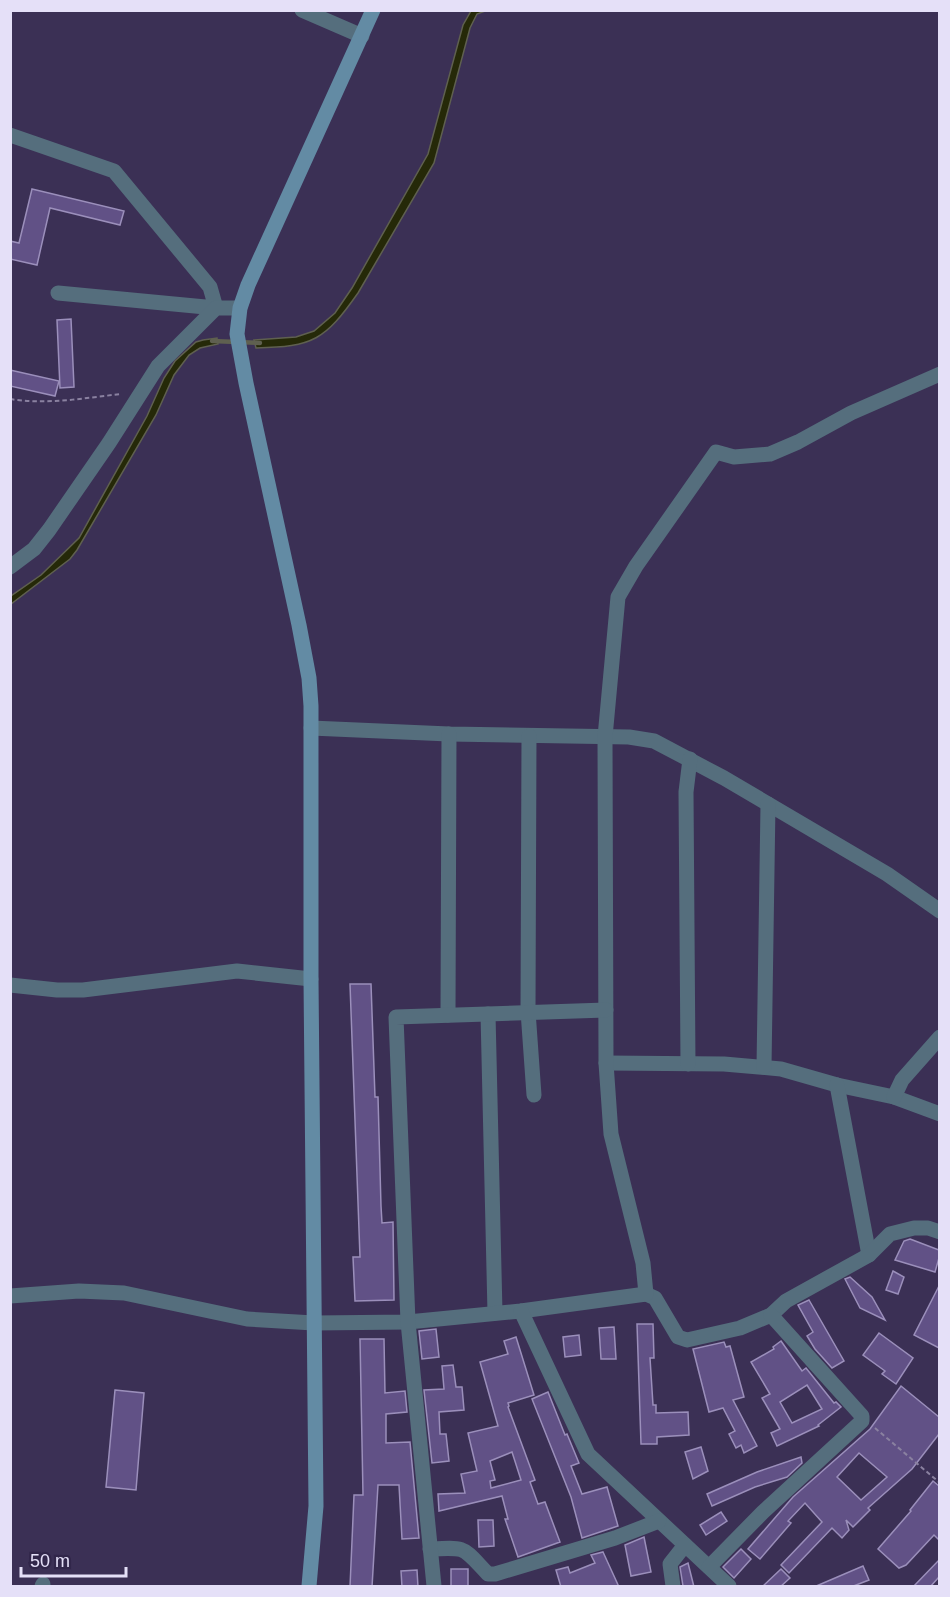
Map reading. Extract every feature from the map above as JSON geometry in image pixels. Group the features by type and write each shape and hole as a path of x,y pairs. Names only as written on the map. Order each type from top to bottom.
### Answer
{"street":[{"path":"302,10 362,36"},
{"path":"309,1587 316,1506 309,678 237,334 240,308 248,285 373,10"},
{"path":"10,135 114,171 210,287 216,308"},
{"path":"58,293 216,308 240,308"},
{"path":"10,567 34,549 49,530 109,443 158,366 216,308"},
{"path":"646,1294 643,1263 611,1134 606,1063 606,737 618,597 636,566 716,452 734,457 771,454 851,413 939,374"},
{"path":"311,728 449,734 629,737 654,741 690,759 887,874 939,911"},
{"path":"448,1015 449,734"},
{"path":"530,736 528,1011 534,1095"},
{"path":"688,1064 686,792 690,759"},
{"path":"764,1067 768,804"},
{"path":"10,985 57,990 84,990 237,971 311,979"},
{"path":"434,1587 408,1322 396,1017 606,1010"},
{"path":"488,1014 495,1313"},
{"path":"894,1097 902,1080 939,1037"},
{"path":"606,1063 688,1064 781,1069 837,1085 894,1097 939,1114"},
{"path":"837,1085 869,1255"},
{"path":"10,1296 79,1291 124,1293 247,1319 314,1323 408,1322 521,1311 646,1294 655,1298 678,1337 687,1340 740,1328 771,1315 786,1301 869,1255 890,1234 902,1230 928,1228 939,1232"},
{"path":"521,1311 588,1454 729,1587"},
{"path":"709,1567 764,1512 862,1421 862,1416 771,1315"},
{"path":"430,1549 465,1549 488,1574 495,1574 605,1541 659,1521"},
{"path":"673,1587 670,1564 685,1545"}],"path":[{"path":"10,399 61,400 141,393"},
{"path":"862,1416 939,1483"}],"shaded area":[{"path":"471,11 485,11 477,14 470,28 434,163 358,293 336,321 316,338 291,346 256,348 254,340 296,337 314,331 335,313 352,288 428,154 463,25"},
{"path":"217,338 218,344 200,348 189,355 174,375 156,415 77,550 70,559 11,604 11,596 41,575 79,538 175,361 196,342"}],"building":[{"path":"32,189 124,211 120,225 50,208 37,265 10,259 10,241 19,243"},
{"path":"71,319 74,387 60,388 57,320"},
{"path":"10,370 59,381 55,396 10,386"},
{"path":"350,984 371,984 382,1223 393,1222 394,1300 355,1301 353,1257 360,1257"},
{"path":"910,1239 939,1250 935,1272 895,1260 904,1241"},
{"path":"893,1271 904,1277 898,1294 886,1290"},
{"path":"850,1277 872,1297 885,1320 860,1308 845,1279"},
{"path":"939,1286 939,1348 914,1335"},
{"path":"809,1300 844,1361 832,1368 807,1336 813,1332 798,1305"},
{"path":"637,1324 653,1324 654,1358 650,1358 653,1405 656,1405 656,1413 688,1412 689,1435 657,1437 657,1444 641,1444"},
{"path":"614,1327 616,1359 601,1359 599,1328"},
{"path":"436,1329 439,1357 422,1359 419,1331"},
{"path":"879,1333 913,1358 896,1384 882,1374 885,1371 863,1355"},
{"path":"579,1335 581,1355 565,1357 563,1337"},
{"path":"516,1337 534,1395 508,1403 508,1407 535,1480 530,1482 538,1504 545,1502 560,1542 518,1557 505,1519 508,1519 502,1496 439,1511 438,1494 465,1493 461,1474 477,1471 468,1433 498,1426 480,1362 508,1354 504,1341","holes":["512,1452 521,1480 491,1488 490,1481 495,1480 490,1461"]},
{"path":"360,1339 384,1339 385,1393 405,1391 407,1412 386,1414 386,1443 410,1442 419,1538 402,1539 399,1485 378,1485 372,1587 350,1587 354,1495 363,1495"},
{"path":"781,1341 802,1371 806,1368 834,1403 836,1402 841,1407 819,1426 777,1446 771,1433 780,1429 762,1398 770,1394 751,1362 774,1349 773,1347","holes":["807,1385 822,1409 792,1423 780,1402"]},
{"path":"724,1342 726,1347 730,1346 744,1397 733,1400 757,1446 744,1453 741,1445 736,1448 729,1434 735,1431 723,1408 709,1412 693,1349"},
{"path":"453,1365 456,1387 462,1387 464,1410 439,1412 440,1434 446,1434 449,1461 432,1463 424,1390 444,1389 442,1366"},
{"path":"901,1386 939,1417 939,1434 912,1469 868,1508 870,1510 853,1527 846,1520 849,1530 842,1538 832,1528 789,1573 781,1565 822,1522 805,1503 788,1521 791,1523 760,1559 748,1549 793,1497 870,1429","holes":["859,1453 887,1477 861,1500 837,1477"]},
{"path":"115,1390 144,1393 136,1490 106,1487"},
{"path":"548,1392 579,1463 571,1466 582,1494 607,1487 618,1526 582,1538 571,1497 532,1399"},
{"path":"701,1447 708,1471 693,1479 685,1452"},
{"path":"801,1457 802,1463 787,1477 755,1487 712,1506 707,1494 757,1472"},
{"path":"933,1481 939,1486 939,1540 934,1535 906,1565 899,1568 878,1549"},
{"path":"721,1512 727,1521 706,1535 700,1525"},
{"path":"478,1520 493,1520 494,1546 479,1547"},
{"path":"644,1537 651,1572 631,1576 625,1545"},
{"path":"741,1549 751,1559 734,1578 723,1567"},
{"path":"603,1552 619,1587 561,1587 556,1570 568,1567 570,1573 595,1563 591,1555"},
{"path":"939,1560 939,1577 930,1587 913,1587"},
{"path":"688,1563 694,1587 683,1586 680,1567"},
{"path":"863,1566 869,1580 851,1587 814,1587"},
{"path":"451,1569 468,1569 468,1587 451,1587"},
{"path":"781,1569 790,1578 780,1587 762,1587"},
{"path":"417,1570 418,1587 402,1587 401,1571"}],"waterway":[{"path":"212,341 260,343"}]}
